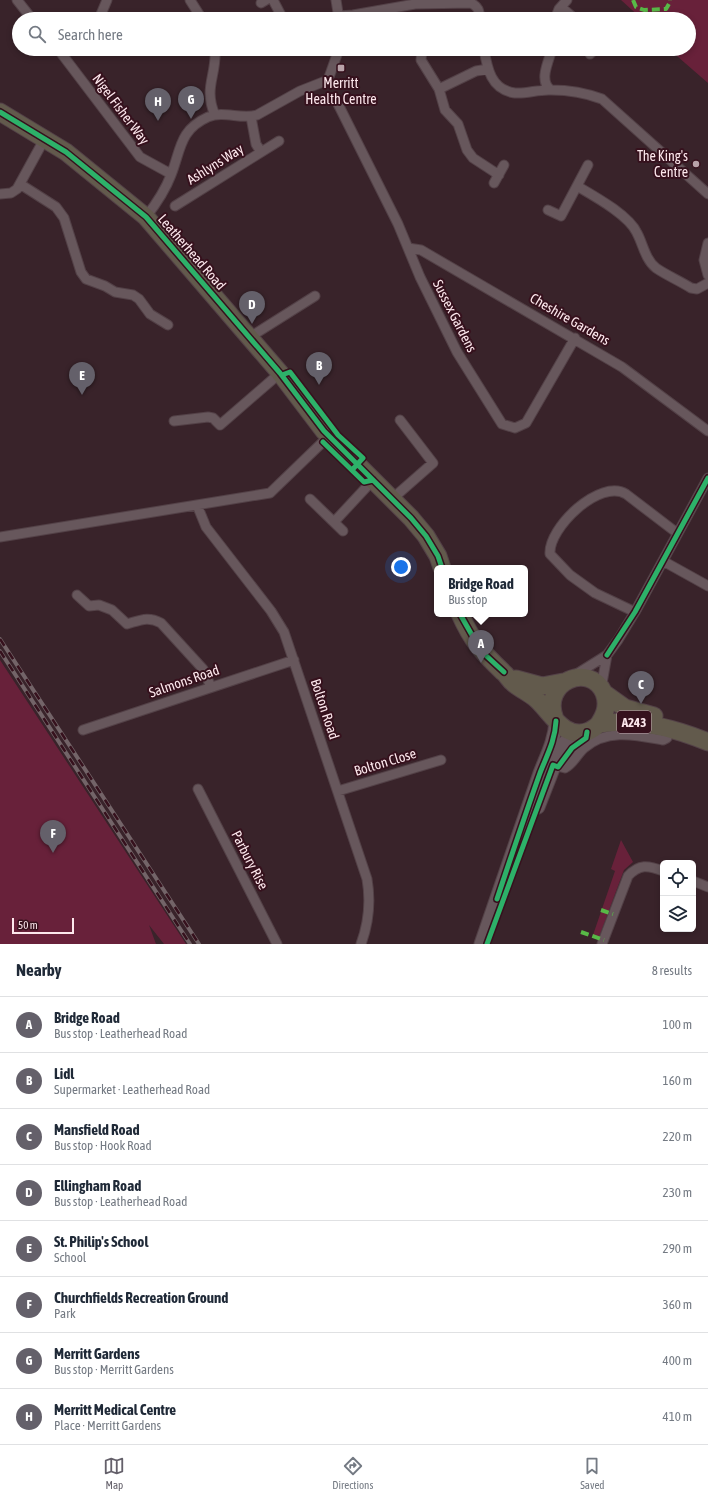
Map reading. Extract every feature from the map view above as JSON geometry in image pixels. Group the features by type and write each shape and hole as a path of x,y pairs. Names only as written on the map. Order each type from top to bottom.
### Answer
{"highway":[{"name":"Leatherhead Road","path":"0,112 45,138 84,165 146,217 250,337 329,436 392,499 426,536 438,556 441,565"},
{"name":"A243","path":"462,617 481,651 504,672 512,683 535,698 555,720 569,731 579,733 586,732 599,724 617,721 632,722 690,734 708,742"},
{"name":"A243","path":"504,672 530,684 542,686 578,678 587,679 595,683 625,708 686,723 708,732"},
{"path":"555,720 551,704 553,695 566,681"},
{"name":"A243","path":"599,724 606,709 603,691"}],"street":[{"path":"17,0 26,12"},
{"path":"103,12 107,0"},
{"path":"190,0 198,12"},
{"path":"273,0 279,12"},
{"path":"336,0 338,12"},
{"path":"370,12 415,4 470,3 476,6 479,12"},
{"path":"559,12 564,3 570,12"},
{"name":"Nigel Fisher Way","path":"65,56 140,157 172,174"},
{"path":"215,115 209,95 216,56"},
{"path":"146,217 159,200 172,174 179,145 184,136 193,126 215,115 231,114 251,117 267,110 300,91 328,80 337,56"},
{"path":"421,56 421,60 439,89 445,110 458,124 467,150 473,158 499,175"},
{"path":"485,56 492,80 506,90 515,93 551,90 580,92 602,100 708,194"},
{"path":"550,56 545,78 546,83 551,90"},
{"path":"439,89 476,71 488,69"},
{"name":"Sussex Gardens","path":"338,104 398,224 420,277 457,352 502,424 515,428 526,423 575,338"},
{"name":"Ashlyns Way","path":"251,117 256,144 268,152"},
{"path":"0,194 11,193 17,189 45,138"},
{"name":"Ashlyns Way","path":"174,206 183,198 268,152 279,141"},
{"path":"494,183 504,165"},
{"path":"548,210 561,216 588,165"},
{"path":"20,184 56,207 64,218 81,272 86,279 105,286 115,292 133,295 139,299 150,314 168,325"},
{"path":"577,186 605,202 633,226 648,258 655,267 691,288 697,289 708,283"},
{"path":"708,243 704,260 708,275"},
{"name":"Cheshire Gardens","path":"408,248 420,250 575,338 622,367 708,431"},
{"path":"250,337 315,296"},
{"path":"174,421 208,417 213,418 220,425 280,373"},
{"path":"392,499 432,463 400,420"},
{"path":"0,537 270,493 329,436"},
{"path":"603,691 607,656 635,612 708,478"},
{"path":"334,522 373,480"},
{"path":"635,612 595,593 570,575 550,554 552,540 577,509 588,500 606,491 613,490 620,490 626,494 677,533"},
{"path":"310,499 343,531"},
{"name":"Bolton Road","path":"197,505 206,527 271,611 284,632 338,791 369,890 369,916 361,944"},
{"path":"663,561 708,586"},
{"path":"77,595 89,606 99,605 112,610 127,624 142,619 155,620 161,623 203,669 210,687"},
{"path":"566,681 607,656"},
{"name":"Salmons Road","path":"83,730 294,660"},
{"path":"481,944 540,773 552,747 555,733 555,720"},
{"path":"553,765 565,768 570,766 583,749 605,736 631,734 665,740 669,729"},
{"path":"487,944 553,765 562,746 567,740 579,733"},
{"name":"Bolton Close","path":"338,791 441,760"},
{"name":"Parbury Rise","path":"198,789 277,944"},
{"path":"602,944 628,876 634,869 642,866 660,870"},
{"path":"696,882 708,887"}],"shaded area":[{"path":"621,0 708,0 708,83 677,56 696,56 696,12 634,12"},
{"path":"0,660 186,944 164,944 149,925 156,944 0,944"},
{"path":"621,840 633,862 624,870 599,937 593,935 615,871 611,869"}],"railway":[{"path":"0,639 199,944"},
{"path":"0,651 190,944"}],"marked path":[{"path":"633,0 636,7 644,10 666,9 670,0"},
{"path":"601,910 613,914"},
{"path":"581,932 604,940"}],"cycle path":[{"path":"0,112 66,152 146,217 280,373 324,431 411,518 426,536 438,556 441,565"},
{"path":"282,375 290,372 338,435 363,458 352,470"},
{"path":"323,442 364,482 373,480"},
{"path":"607,655 635,612 708,478"},
{"path":"462,617 481,651 504,672"},
{"path":"497,899 534,789 548,754 556,721"},
{"path":"487,944 553,765 558,767 572,748 586,738 587,732"}],"place":[{"name":"Merritt Health Centre","path":"341,68"},
{"name":"Merritt Gardens","path":"191,119"},
{"name":"Merritt Medical Centre","path":"158,121"},
{"name":"The King's Centre","path":"696,164"},
{"name":"Ellingham Road","path":"252,324"},
{"name":"Lidl","path":"319,385"},
{"name":"St. Philip's School","path":"82,395"},
{"name":"Bridge Road","path":"481,663"},
{"name":"Mansfield Road","path":"641,704"},
{"name":"Churchfields Recreation Ground","path":"53,853"}]}
